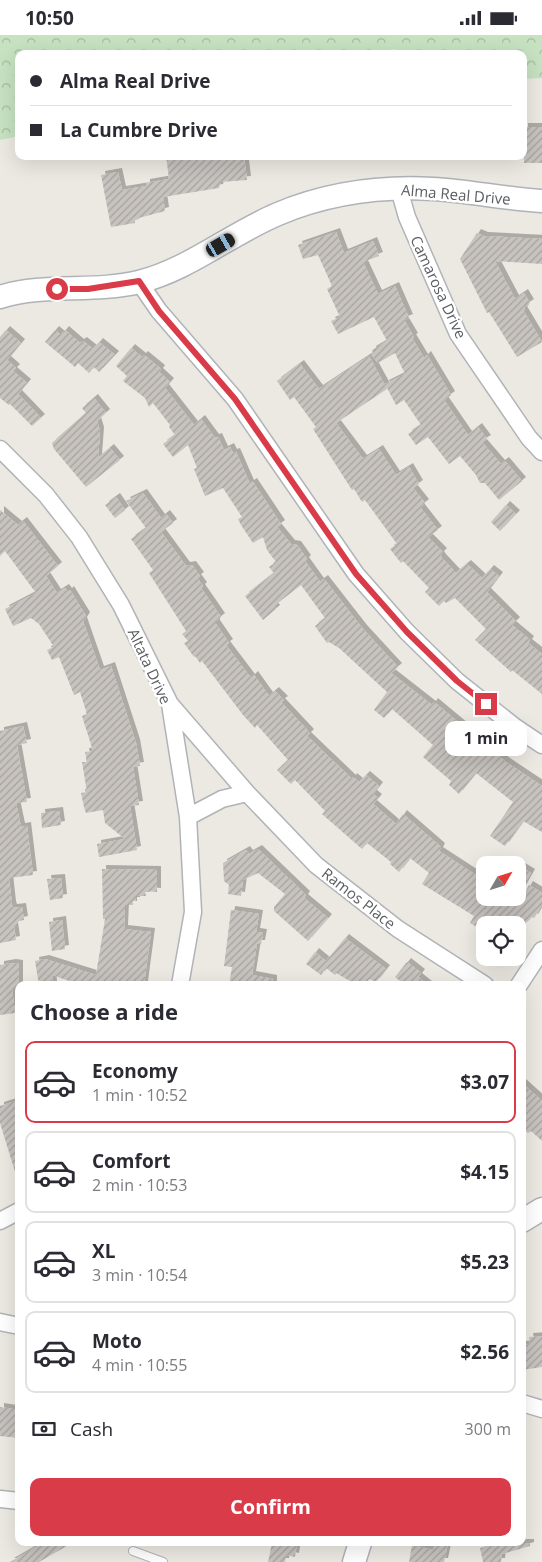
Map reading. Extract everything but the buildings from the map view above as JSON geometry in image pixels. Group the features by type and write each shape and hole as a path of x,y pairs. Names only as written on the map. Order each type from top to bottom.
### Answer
{"street":[{"name":"Alma Real Drive","path":"0,297 41,289 88,289 139,281 191,261 267,219 305,203 370,189 434,189 542,201"},
{"name":"Camarosa Drive","path":"399,189 407,217 458,334 530,438 542,452"},
{"path":"139,281 159,311 235,399 356,574 407,632 457,681 515,727 542,745"},
{"name":"Altata Drive","path":"0,449 46,495 79,537 121,605 170,705 188,817 192,912 181,981"},
{"name":"Ramos Place","path":"170,705 247,793 316,865 398,929 479,981"},
{"path":"188,817 222,799 247,793"},
{"path":"522,981 542,949"},
{"path":"526,1219 542,1209"},
{"path":"0,1221 15,1213"},
{"path":"0,1322 15,1325"},
{"path":"526,1404 542,1409"},
{"path":"0,1499 15,1501"},
{"path":"354,1562 359,1546"}],"lane":[{"path":"133,1551 163,1562"}],"green space":[{"path":"0,35 542,35 542,78 527,79 527,50 15,50 15,137 0,140"}],"route":[{"path":"57,289 88,289 139,281 159,311 235,399 356,574 407,632 457,681 486,704"}]}
